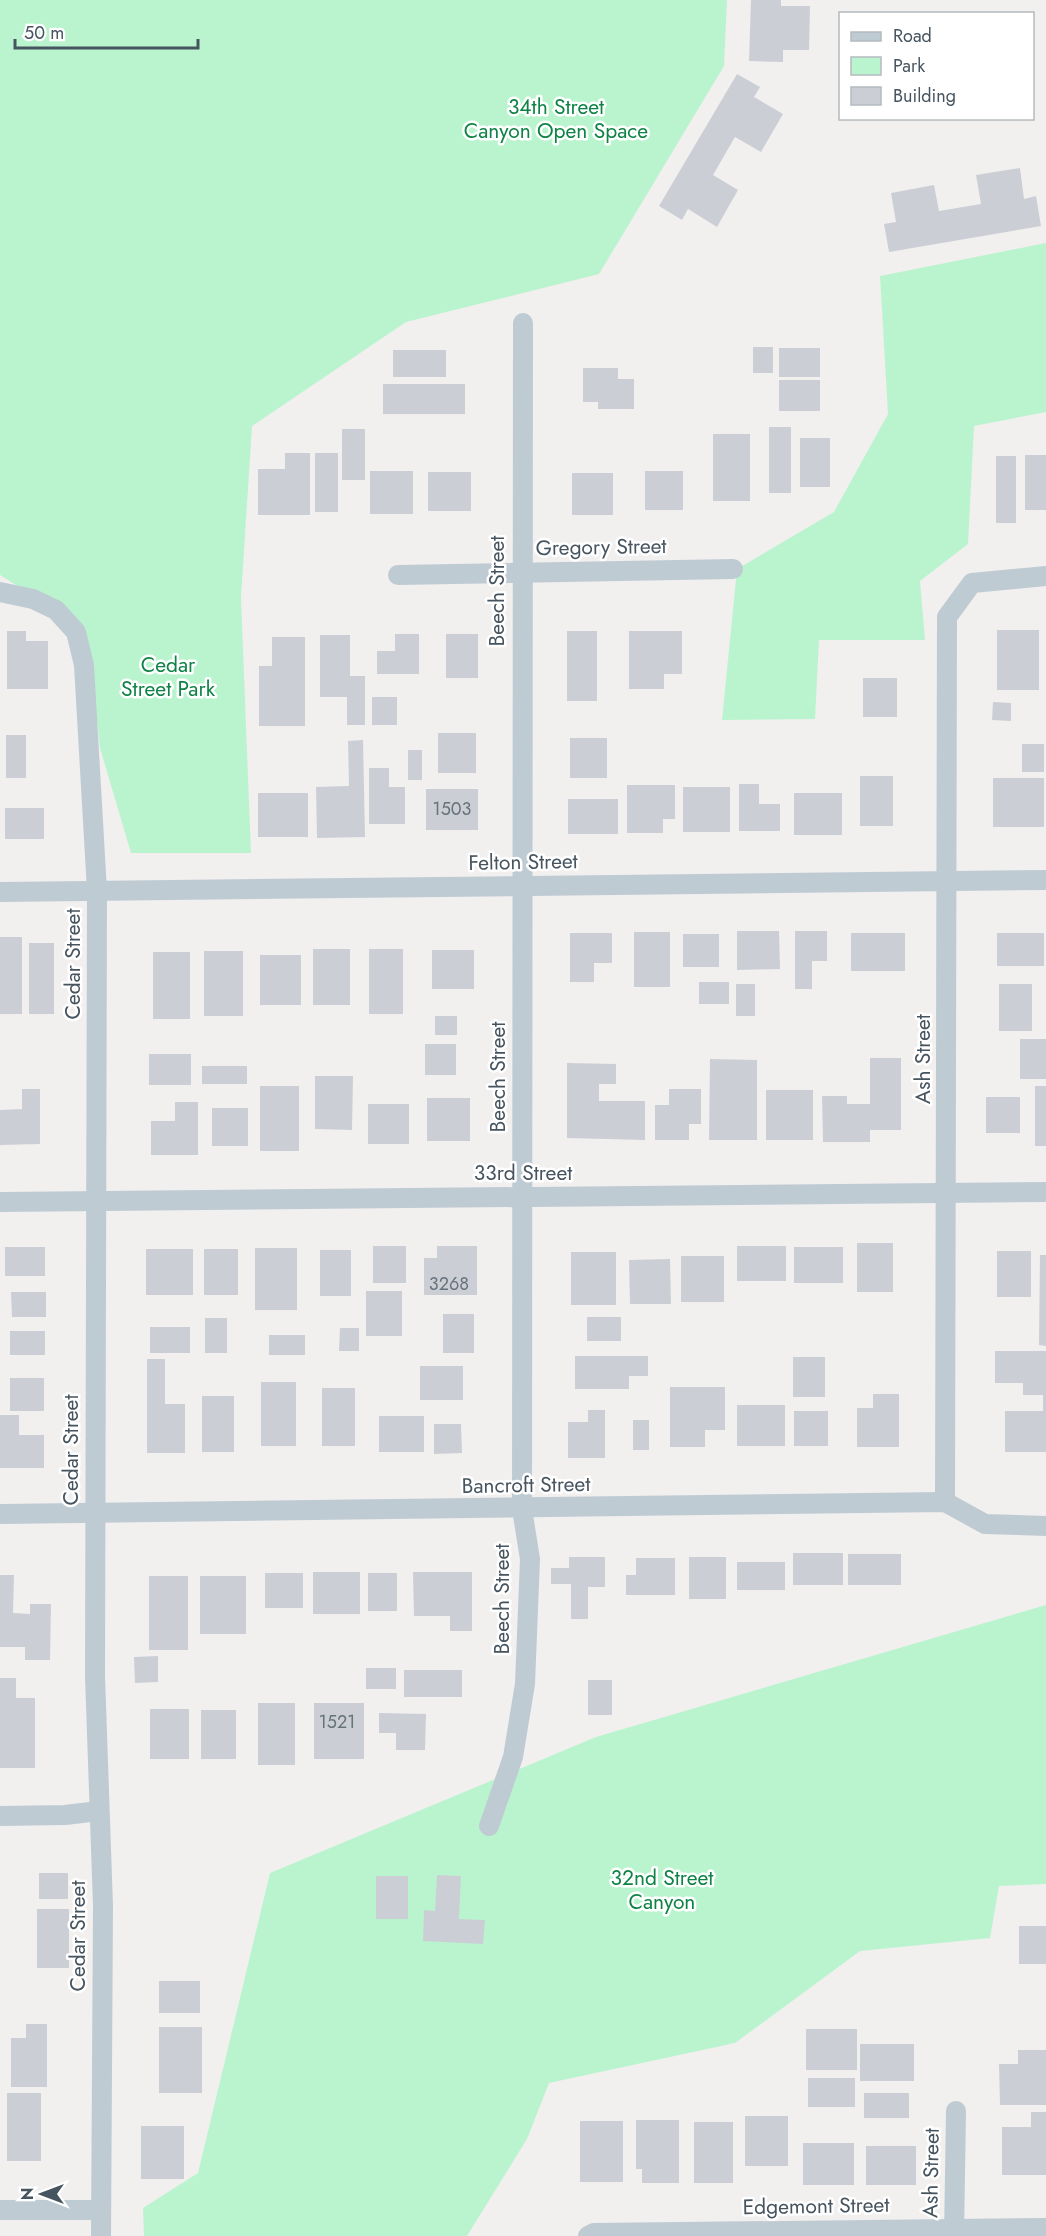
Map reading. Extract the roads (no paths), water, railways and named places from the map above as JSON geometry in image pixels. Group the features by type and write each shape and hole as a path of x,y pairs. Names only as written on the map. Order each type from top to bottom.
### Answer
{"street":[{"name":"Beech Street","path":"489,1826 513,1757 525,1684 530,1559 522,1509 523,323"},
{"name":"Gregory Street","path":"398,575 733,569"},
{"name":"Ash Street","path":"945,1502 946,616 972,583 1046,576"},
{"name":"Cedar Street","path":"0,592 33,599 56,610 76,632 84,665 97,891 94,1513 95,1676 103,1906 101,2236"},
{"name":"Felton Street","path":"0,892 1046,880"},
{"name":"33rd Street","path":"0,1202 1046,1192"},
{"name":"Bancroft Street","path":"0,1514 945,1502 985,1524 1046,1526"},
{"path":"0,1816 65,1815 99,1811"},
{"name":"Ash Street","path":"954,2232 956,2111"},
{"path":"0,2210 101,2210"},
{"name":"Edgemont Street","path":"588,2236 594,2233 954,2232 1046,2228"}],"park label":[{"name":"34th Street Canyon Open Space","path":"556,119"},
{"name":"Cedar Street Park","path":"168,677"},
{"name":"32nd Street Canyon","path":"662,1890"}]}
